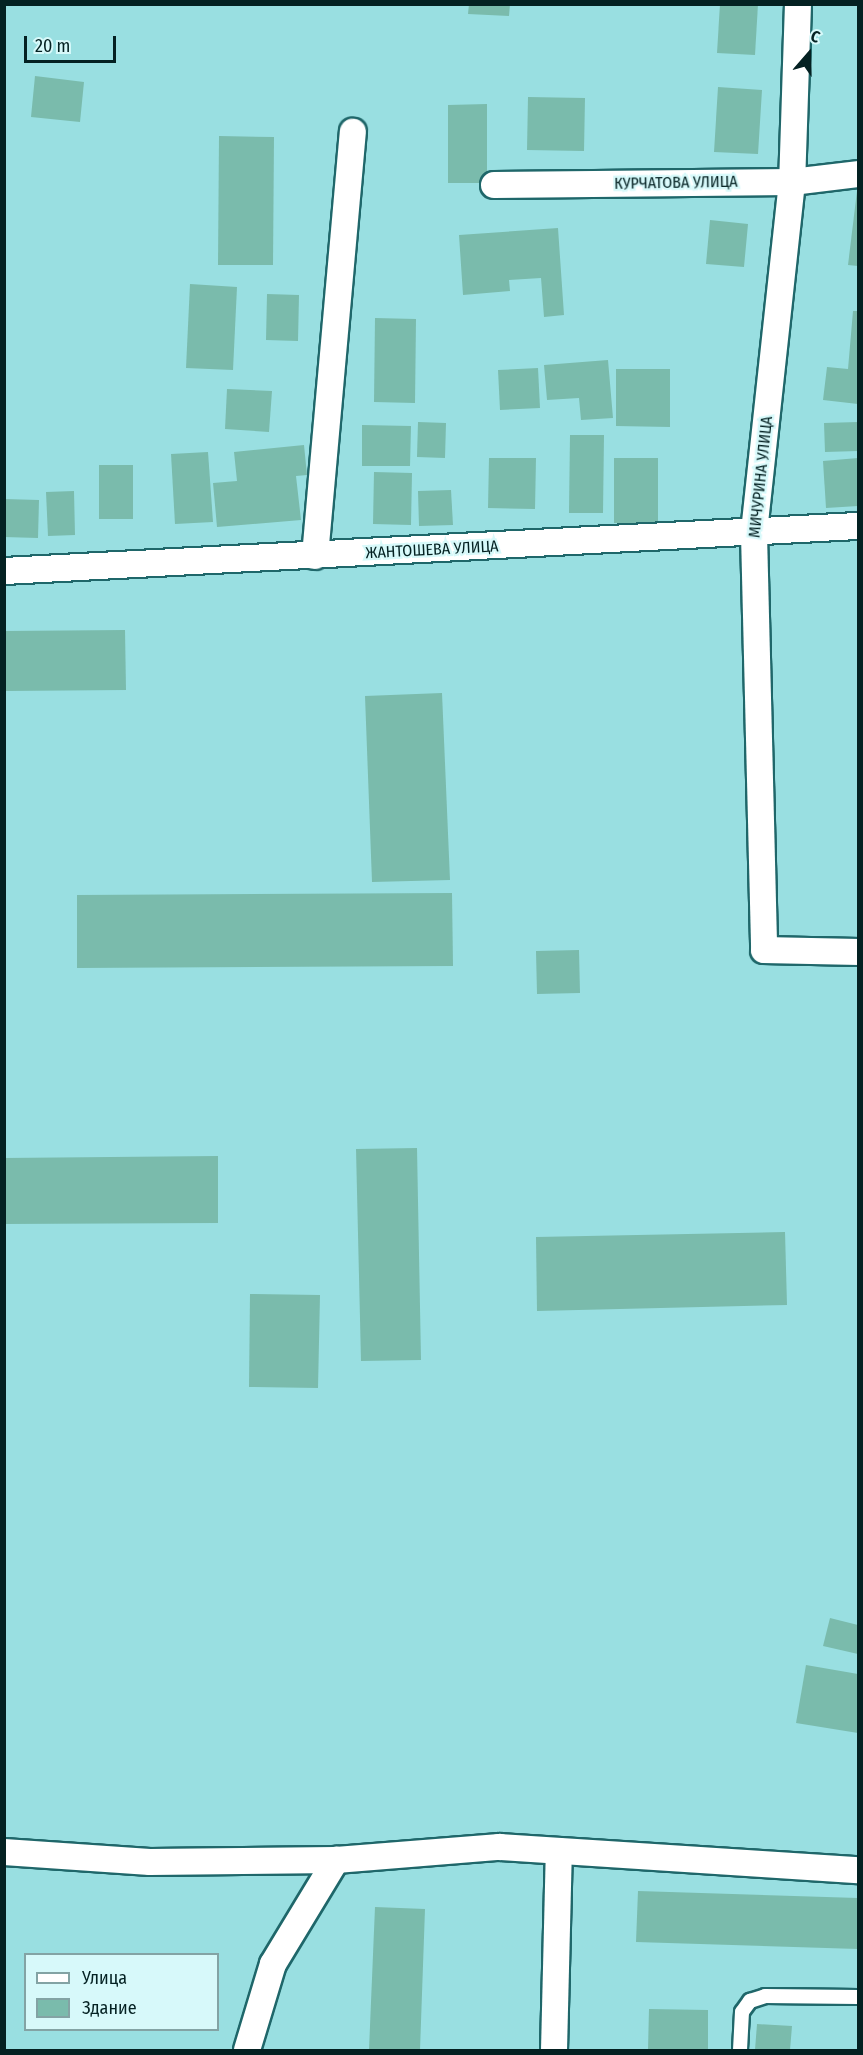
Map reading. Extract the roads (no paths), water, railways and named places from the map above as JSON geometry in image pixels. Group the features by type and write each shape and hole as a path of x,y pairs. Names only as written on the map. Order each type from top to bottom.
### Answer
{"street":[{"name":"МИЧУРИНА УЛИЦА","path":"798,4 792,182 754,534 764,950 858,952"},
{"path":"315,556 353,132"},
{"name":"КУРЧАТОВА УЛИЦА","path":"494,185 792,182 858,174"},
{"name":"ЖАНТОШЕВА УЛИЦА","path":"4,571 754,534 858,526"},
{"path":"4,1852 150,1862 336,1860 499,1847 858,1870"},
{"path":"554,2050 559,1851"},
{"path":"247,2050 273,1964 336,1860"}],"lane":[{"path":"740,2050 741,2012 750,2001 858,1996"}]}
